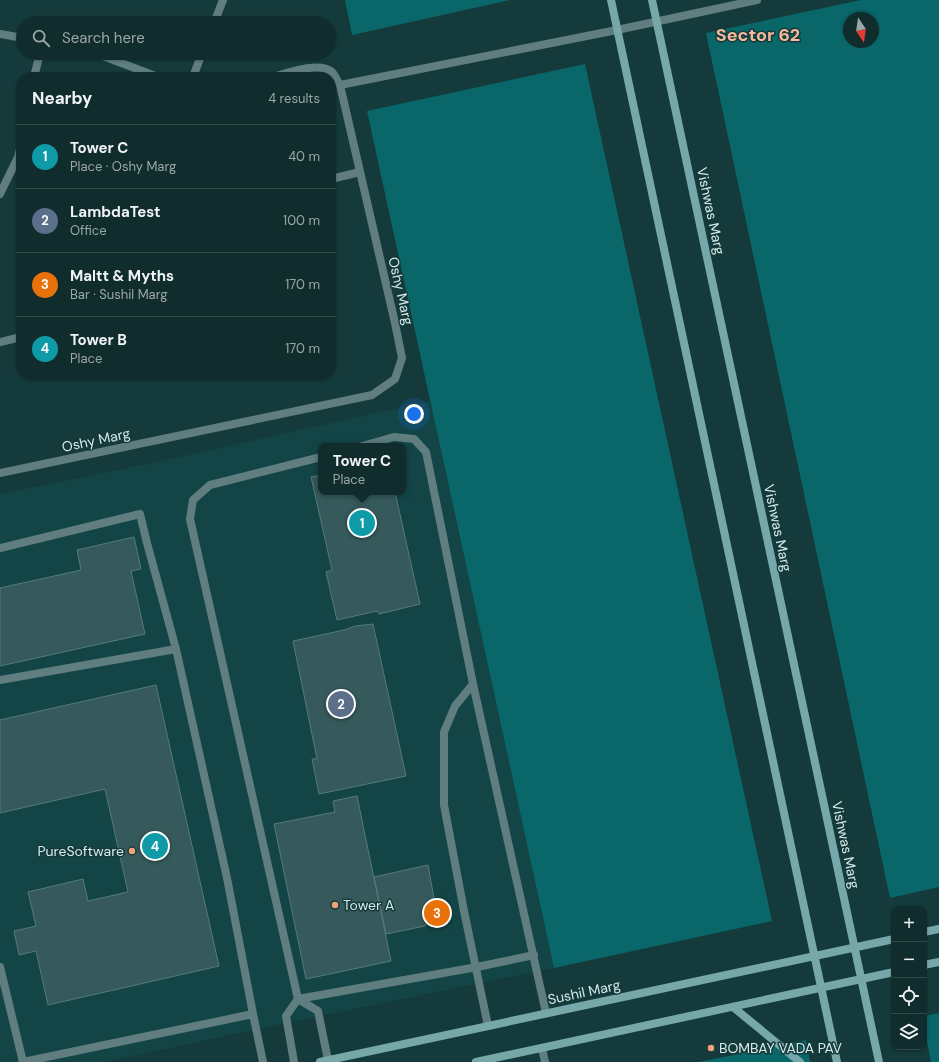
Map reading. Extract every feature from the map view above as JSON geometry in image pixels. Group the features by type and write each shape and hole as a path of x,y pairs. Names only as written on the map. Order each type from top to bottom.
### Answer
{"street":[{"path":"217,16 223,0"},
{"path":"613,0 617,30 836,1062"},
{"name":"Vishwas Marg","path":"652,0 878,1062"},
{"path":"336,78 340,85 657,22 757,0"},
{"path":"0,34 16,37"},
{"path":"35,72 38,60"},
{"path":"113,60 145,72"},
{"path":"195,72 199,60"},
{"path":"292,72 312,67 324,67 332,72"},
{"name":"Oshy Marg","path":"0,473 372,395 396,379 402,358 340,85"},
{"path":"0,194 16,161"},
{"path":"336,177 360,172"},
{"path":"0,342 16,338"},
{"path":"374,443 394,438 414,439 426,452 473,684 546,1013"},
{"path":"318,457 210,485 193,500 190,519 298,999 318,1011 324,1061"},
{"path":"0,548 140,514 172,628 227,878 263,1062"},
{"path":"0,680 176,649"},
{"path":"473,684 455,706 444,732 444,805 488,1026"},
{"path":"927,931 939,929"},
{"name":"Sushil Marg","path":"324,1061 891,939"},
{"path":"294,1062 286,1016 298,999 477,967 534,955"},
{"path":"927,964 939,962"},
{"path":"0,967 23,1062 253,1014"},
{"path":"476,1062 891,973"},
{"path":"733,1006 800,1062"},
{"path":"542,1048 545,1062"}],"shaded area":[{"path":"345,0 510,0 352,35"},
{"path":"861,0 939,0 939,887 890,898 706,33"},
{"path":"585,64 772,921 554,968 367,111"},
{"path":"430,401 554,968 280,1024 106,1062 0,1062 0,494 157,462"},
{"path":"939,1013 939,1062 931,1062 927,1042 927,1015"},
{"path":"806,1040 810,1062 699,1062"}],"building":[{"path":"318,476 318,495 396,495 420,604 379,614 377,611 337,620 326,572 332,570 311,477"},
{"path":"134,537 141,569 131,571 145,634 0,666 0,588 81,570 77,550"},
{"path":"373,624 406,776 319,794 312,759 317,759 293,641 344,630 355,626"},
{"path":"156,685 219,966 48,1005 36,951 19,955 14,931 36,926 28,892 83,879 88,901 128,892 105,789 0,813 0,720"},
{"name":"Tower A","path":"357,796 391,961 306,979 274,824 335,812 333,801"},
{"path":"428,865 436,910 425,926 386,934 374,877"}],"place":[{"name":"Tower C","path":"362,523"},
{"name":"LambdaTest","path":"341,704"},
{"name":"Tower B","path":"155,846"},
{"name":"PureSoftware","path":"132,851"},
{"name":"Tower A","path":"335,905"},
{"name":"Maltt & Myths","path":"437,913"},
{"name":"BOMBAY VADA PAV","path":"711,1048"}],"district":[{"name":"Sector 62","path":"758,35"}]}
